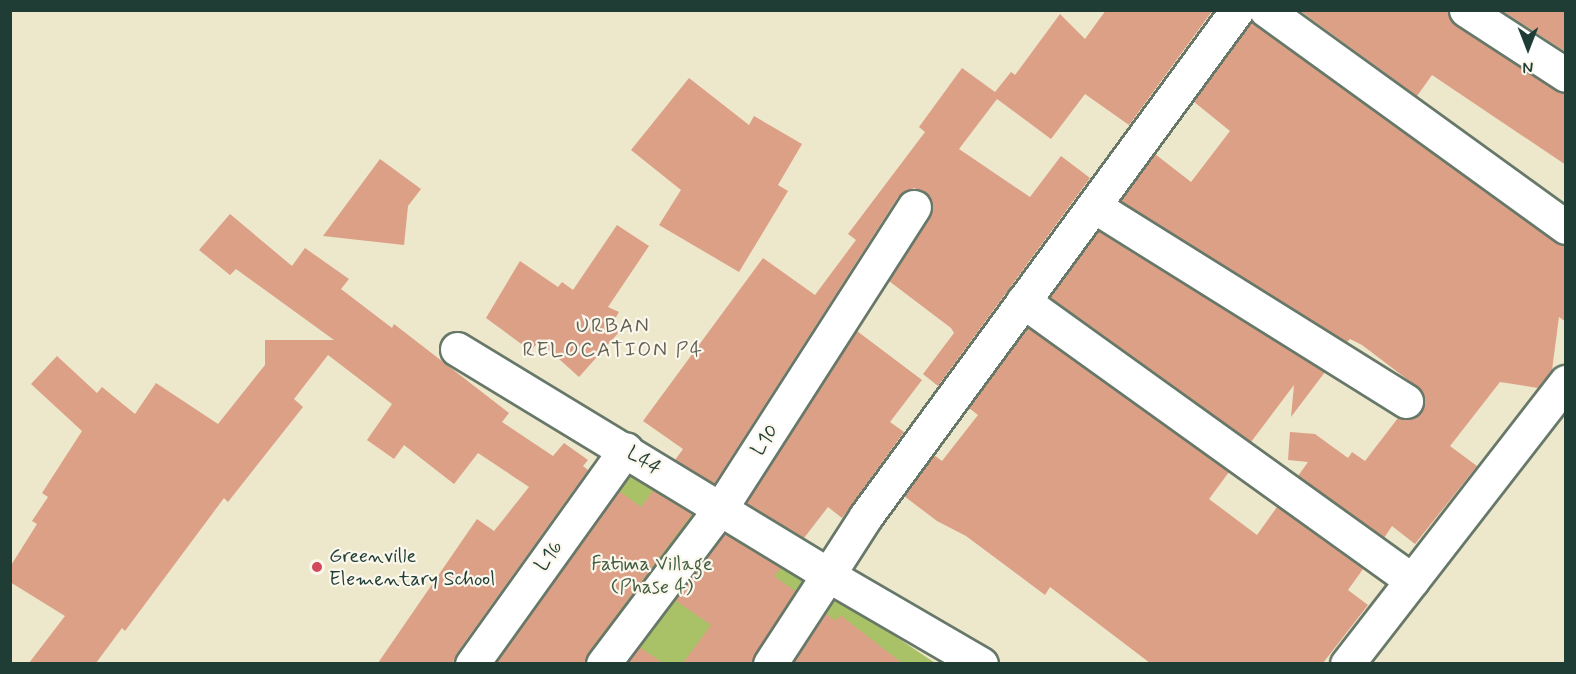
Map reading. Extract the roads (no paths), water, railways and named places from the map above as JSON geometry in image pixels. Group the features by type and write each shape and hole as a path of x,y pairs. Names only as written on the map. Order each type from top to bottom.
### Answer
{"street":[{"path":"770,663 866,516 1237,10"},
{"path":"1266,10 1566,227"},
{"path":"1466,10 1566,75"},
{"path":"1094,206 1406,401"},
{"name":"L10","path":"603,663 720,509 914,207"},
{"path":"1023,301 1413,581"},
{"name":"L44","path":"457,349 626,449 828,575 981,663"},
{"path":"1347,663 1566,382"},
{"name":"L16","path":"472,663 626,449"}],"place":[{"name":"Greenville Elementary School","path":"317,567"}],"district":[{"name":"URBAN RELOCATION P4","path":"613,338"}],"park label":[{"name":"Fatima Village (Phase 4)","path":"652,576"}]}
